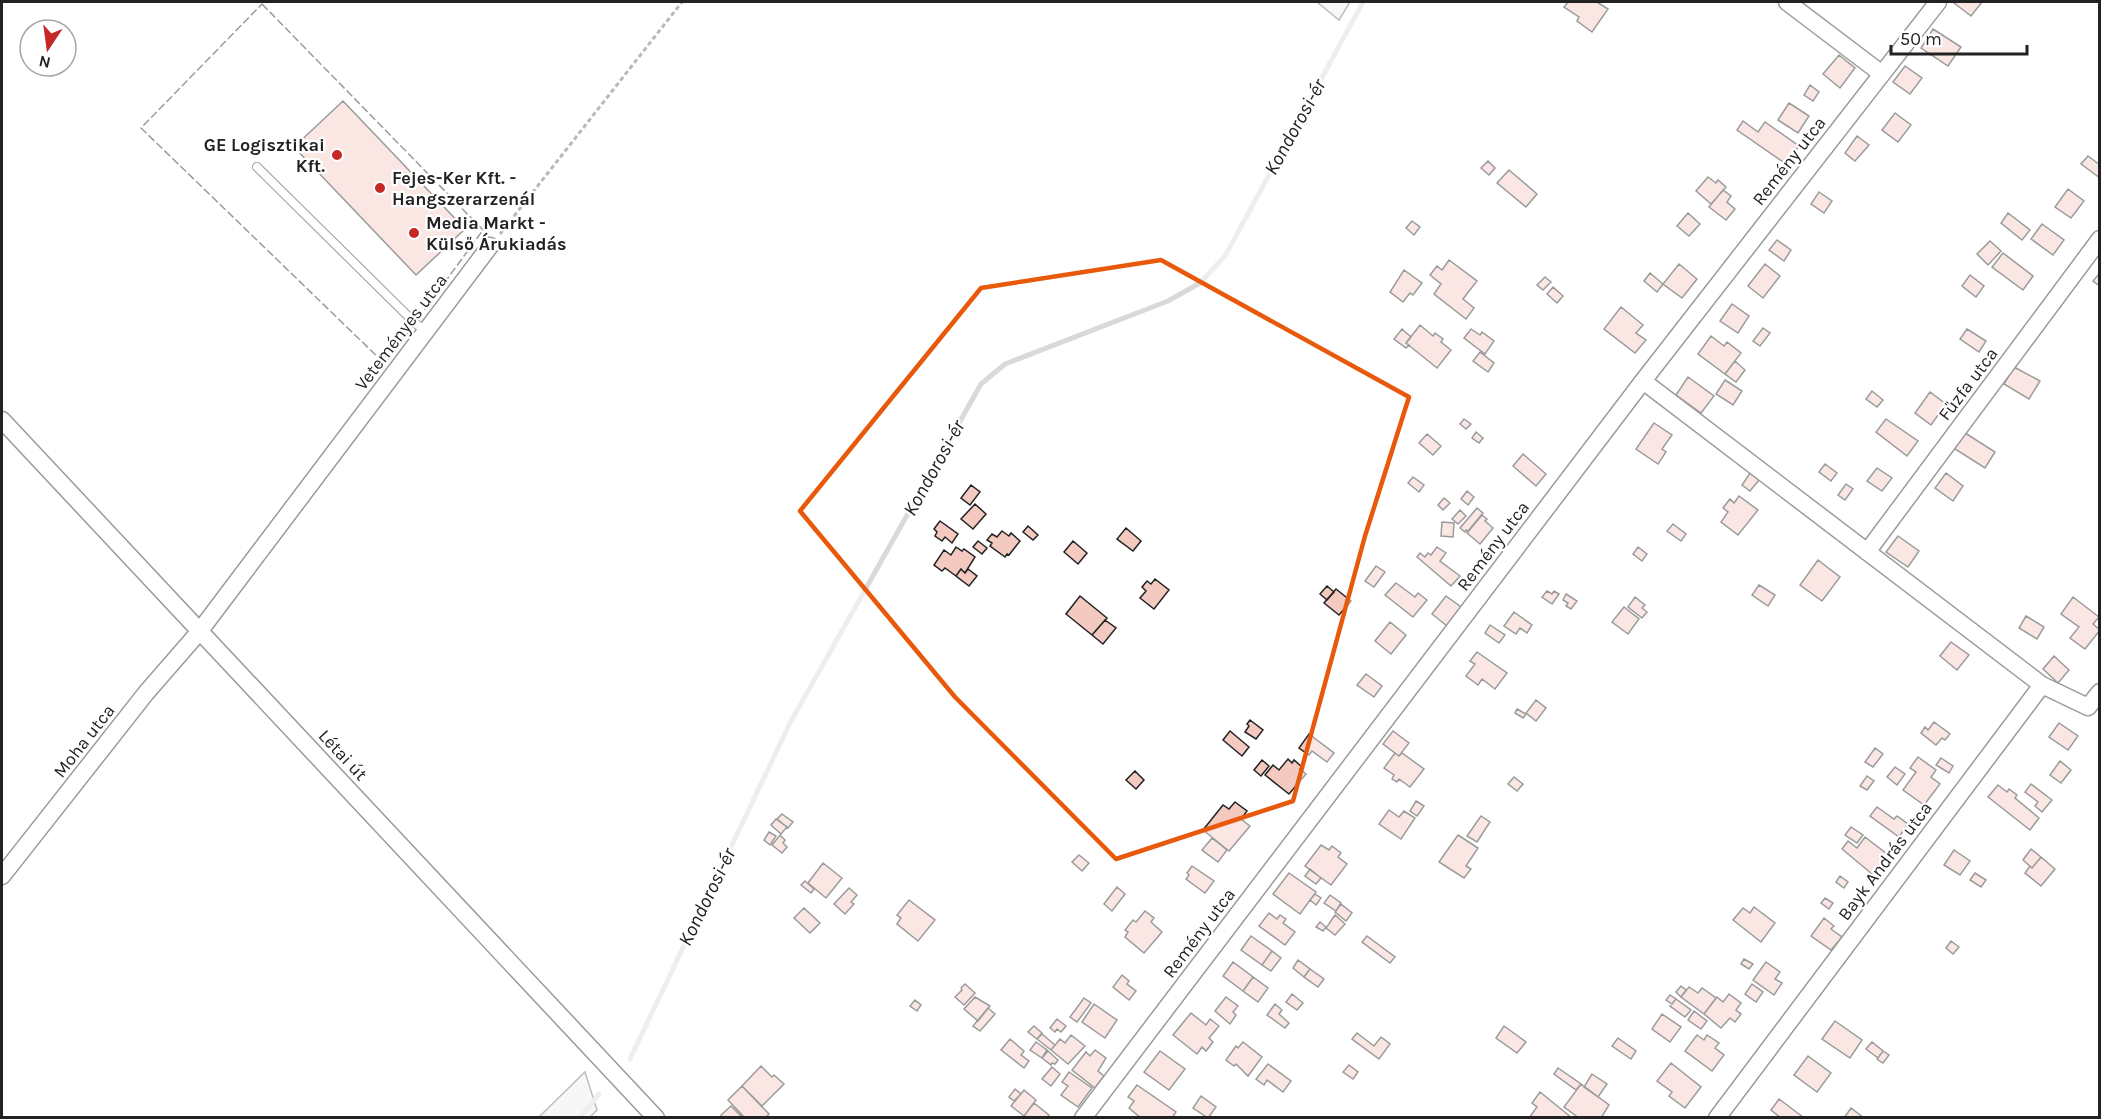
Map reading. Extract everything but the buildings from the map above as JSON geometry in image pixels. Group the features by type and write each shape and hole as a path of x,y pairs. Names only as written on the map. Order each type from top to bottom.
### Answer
{"street":[{"path":"1787,2 1882,74"},
{"name":"Remény utca","path":"1083,1118 1642,381 1938,2"},
{"name":"Fűzfa utca","path":"1867,552 2100,239"},
{"name":"Veteményes utca","path":"199,632 490,246"},
{"path":"1642,381 2042,685 2094,711 2100,692"},
{"name":"Létai út","path":"2,420 656,1118"},
{"name":"Moha utca","path":"2,876 146,693 199,632"},
{"name":"Bayk András utca","path":"1717,1118 2042,685"}],"lane":[{"path":"257,167 415,323 426,331"}],"path":[{"path":"490,246 682,2"}],"highlighted area":[{"path":"1161,260 1409,397 1365,536 1293,801 1116,859 955,697 800,511 981,288"}],"shaded area":[{"path":"1317,2 1350,2 1339,20"},
{"path":"585,1072 597,1110 590,1117 539,1117"}],"waterway":[{"name":"Kondorosi-ér","path":"630,1059 790,723 981,384 1005,364 1168,301 1200,283 1225,256 1363,2"},
{"name":"Kondorosi-ér","path":"580,1118 599,1094"}],"fence":[{"path":"262,4 483,230 385,364 141,128 262,4"}],"place":[{"name":"GE Logisztikai Kft.","path":"337,155"},
{"name":"Fejes-Ker Kft. - Hangszerarzenál","path":"380,188"},
{"name":"Media Markt - Külső Árukiadás","path":"414,233"}]}
